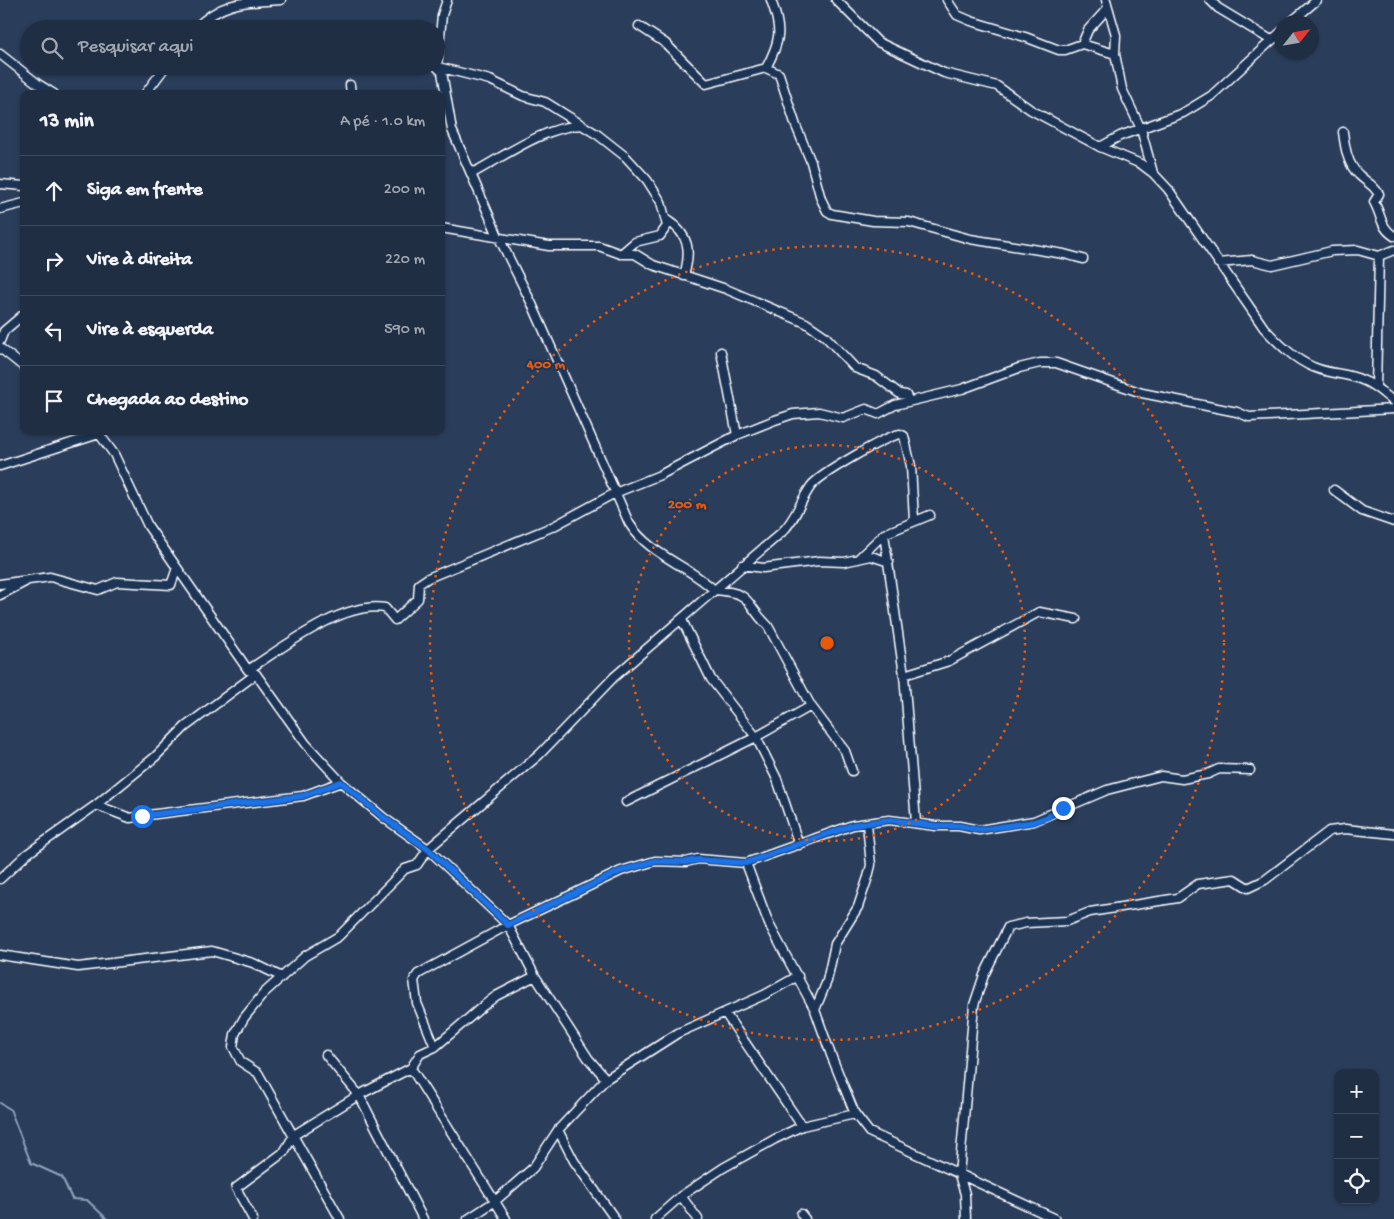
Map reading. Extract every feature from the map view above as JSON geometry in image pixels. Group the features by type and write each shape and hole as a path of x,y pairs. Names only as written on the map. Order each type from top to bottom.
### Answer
{"street":[{"path":"204,20 234,4 252,0 280,0"},
{"path":"442,20 447,0"},
{"path":"766,68 777,47 777,19 771,0"},
{"path":"836,0 878,42 944,73 997,86 1031,110 1100,147 1141,164 1153,173 1168,189 1264,328 1291,354 1313,367 1362,380 1394,402"},
{"path":"947,0 954,11 961,17 978,24 1025,37 1059,50 1065,50 1082,44 1115,54"},
{"path":"1210,0 1218,8 1271,40"},
{"path":"1299,15 1316,0"},
{"path":"1107,4 1116,35 1115,54 1122,89 1141,129 1153,173"},
{"path":"1082,44 1088,30 1107,4"},
{"path":"639,26 664,43 706,84 766,68 779,74 796,126 811,162 821,200 827,211 873,221 909,222 980,241 1064,254 1083,259"},
{"path":"1100,147 1120,136 1183,113 1211,96 1274,38"},
{"path":"0,54 20,69"},
{"path":"445,69 490,80 523,96 545,102 614,147 636,167 655,192 667,220 666,230 663,234 635,242 620,254"},
{"path":"28,75 49,90"},
{"path":"148,90 159,75"},
{"path":"443,75 452,130 498,236 532,304 629,524 646,545 700,576 714,590 737,592 751,603 759,617 768,626 812,706 844,751 852,771"},
{"path":"350,85 351,90"},
{"path":"471,174 541,136 582,125"},
{"path":"1343,132 1347,156 1359,175 1372,183 1379,194 1374,202 1380,212 1384,230 1394,236"},
{"path":"0,184 20,186"},
{"path":"0,209 20,204"},
{"path":"667,220 678,227 685,236 689,258 684,276"},
{"path":"445,229 549,246 599,246 620,254 635,254 653,265 742,295 806,322 825,336 856,368 884,381 900,394 906,395 909,401"},
{"path":"1218,263 1252,260 1272,265 1332,251 1358,250 1379,256 1394,250"},
{"path":"1376,388 1379,256"},
{"path":"20,317 4,330 0,345 20,363"},
{"path":"721,352 737,435"},
{"path":"248,670 301,636 340,615 373,606 386,608 395,620 418,600 419,584 428,578 554,526 615,493 660,474 737,435 793,414 819,412 842,418 866,409 878,414 895,405 962,389 1040,363 1056,363 1142,393 1237,412 1249,417 1394,409"},
{"path":"340,1219 258,1073 241,1062 233,1047 235,1034 244,1018 264,993 306,956 340,936 405,870 417,865 428,849 539,755 614,678 788,526 815,482 892,435 900,434 906,442 911,466 914,520"},
{"path":"0,466 90,435"},
{"path":"101,435 114,454 148,526 248,670 256,674 306,744 341,782 384,818 428,849 508,925 535,976 588,1058 606,1079"},
{"path":"1334,490 1362,511 1394,522"},
{"path":"857,560 884,534 930,515"},
{"path":"884,534 890,562 904,675 916,822"},
{"path":"742,565 763,568 819,561 844,562 871,556 890,562"},
{"path":"0,584 34,577 57,577 66,583 98,590 117,582 171,585 177,568"},
{"path":"0,595 34,577"},
{"path":"904,675 949,661 1040,612 1076,620"},
{"path":"682,620 711,679 756,737 777,779 799,845"},
{"path":"0,879 52,835 96,806 155,758 186,726 256,674"},
{"path":"626,802 756,737 812,706"},
{"path":"435,1047 417,1003 414,980 418,974 508,925 621,871 655,861 686,862 698,860 746,863 853,825 890,820 936,826 959,826 979,830 1034,822 1108,790 1161,776 1182,779 1208,774 1219,769 1250,770"},
{"path":"96,806 134,819 148,815 303,796 341,782"},
{"path":"816,1010 827,981 835,944 858,907 872,865 867,824"},
{"path":"966,1219 965,1194 959,1175 974,1005 984,975 1008,927 1026,923 1067,921 1090,912 1178,898 1198,884 1234,880 1248,888 1264,880 1329,831 1345,829 1394,834"},
{"path":"746,863 770,924 816,1010 830,1055 855,1114 869,1132 1056,1219"},
{"path":"0,955 78,967 212,951 253,963 282,977"},
{"path":"253,1219 236,1188 284,1152 294,1135 358,1095 411,1068 420,1054 435,1047 496,996 535,976"},
{"path":"468,1219 494,1202 533,1168 558,1130 606,1079 678,1033 726,1014 798,976"},
{"path":"726,1014 802,1126"},
{"path":"326,1055 358,1095 423,1219"},
{"path":"411,1068 506,1219"},
{"path":"655,1219 681,1196 723,1168 802,1126 855,1114"},
{"path":"558,1130 574,1161 616,1219"},
{"path":"681,1196 698,1219"}],"waterway":[{"path":"0,1103 10,1109 31,1163 62,1177 72,1199 87,1200 107,1219"}],"route":[{"path":"142,816 254,804 303,796 341,782 384,818 428,849 508,925 621,871 655,861 686,862 698,860 746,863 853,825 890,820 936,826 959,826 979,830 1034,822 1048,817 1063,808"}]}
